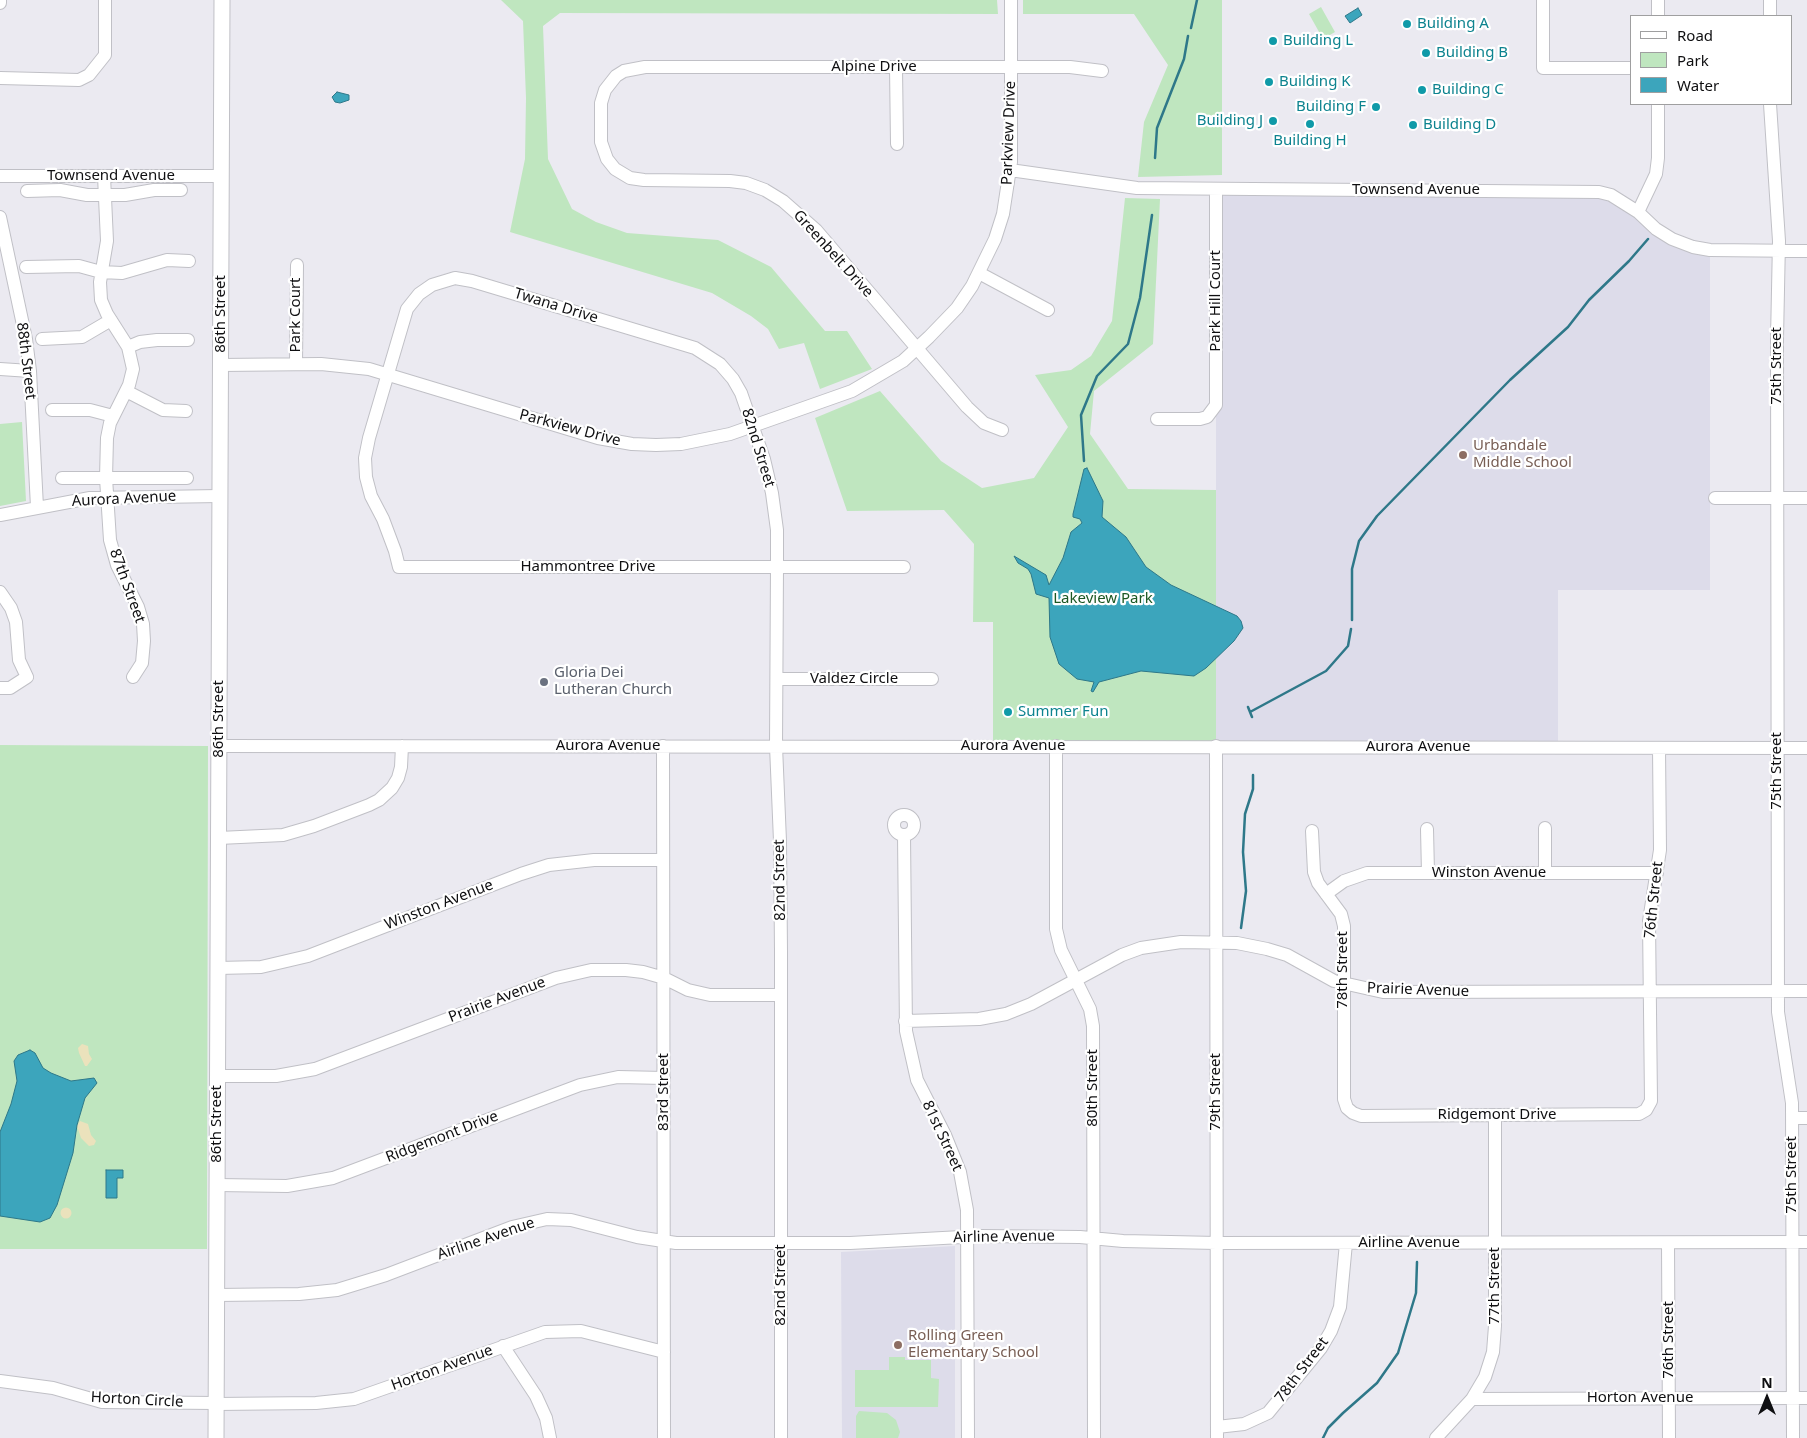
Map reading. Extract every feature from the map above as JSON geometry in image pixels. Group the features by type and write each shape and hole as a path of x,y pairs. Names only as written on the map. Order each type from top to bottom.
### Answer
{"main road":[{"name":"86th Street","path":"216,1438 222,0"}],"street":[{"path":"0,78 79,80 95,70 105,55 106,0"},
{"name":"Parkview Drive","path":"220,365 345,365 388,374 598,438 632,444 681,444 706,440 852,392 903,362 957,308 979,273 995,239 1003,214 1010,170 1011,0"},
{"path":"1543,0 1543,68 1630,68"},
{"path":"1658,0 1658,15"},
{"path":"1770,0 1770,15"},
{"name":"Alpine Drive","path":"644,180 630,178 621,174 606,159 601,142 601,103 610,82 624,71 645,66 1070,67 1102,71"},
{"path":"896,67 897,144"},
{"path":"1638,212 1656,174 1658,158 1658,105"},
{"name":"75th Street","path":"1770,105 1779,251 1777,498 1778,991 1780,1036 1790,1084 1792,1118 1793,1438"},
{"name":"Townsend Avenue","path":"1010,170 1126,187 1586,190 1611,195 1638,212 1656,229 1672,239 1693,247 1710,250 1807,251"},
{"name":"Townsend Avenue","path":"0,176 221,176"},
{"name":"87th Street","path":"104,176 107,241 99,290 101,300 111,320 128,347 133,369 126,391 113,416 107,438 106,478 110,540 117,565 138,607 143,624 142,663 133,677"},
{"name":"Greenbelt Drive","path":"644,180 738,182 766,190 783,201 816,230 967,407 984,423 1002,430"},
{"name":"Park Hill Court","path":"1158,419 1200,419 1213,412 1216,405 1216,189"},
{"path":"27,190 60,190 87,195 125,196 154,190 181,190"},
{"name":"88th Street","path":"0,216 26,340 30,371 37,507"},
{"path":"26,267 79,266 102,272 122,273 167,260 189,261"},
{"name":"Park Court","path":"296,364 297,266"},
{"path":"979,273 1048,310"},
{"name":"Twana Drive","path":"388,374 407,309 419,294 432,284 455,278 472,280 696,348"},
{"path":"42,339 82,337 111,320"},
{"path":"128,347 157,340 188,340"},
{"name":"82nd Street","path":"696,348 720,364 741,393 764,459 772,494 777,530 776,746 780,841 781,1438"},
{"path":"0,369 30,371"},
{"name":"Hammontree Drive","path":"388,374 369,438 365,468 371,496 383,519 399,567 904,567"},
{"path":"126,391 163,410 186,411"},
{"path":"52,410 90,410 113,416"},
{"path":"62,478 187,478"},
{"name":"Aurora Avenue","path":"0,515 37,507 106,497 220,496"},
{"path":"1715,498 1807,498"},
{"path":"0,592 11,608 16,622 18,660 28,677 10,688 0,688"},
{"name":"Valdez Circle","path":"776,679 932,679"},
{"name":"Aurora Avenue","path":"219,746 1807,748"},
{"path":"218,838 283,834 314,826 379,800 392,788 398,778 401,767 402,746"},
{"name":"83rd Street","path":"663,746 664,1438"},
{"name":"80th Street","path":"1056,746 1056,929 1061,950 1090,1009 1093,1026 1092,1238 1094,1438"},
{"name":"79th Street","path":"1216,746 1217,1433"},
{"name":"76th Street","path":"1646,1110 1651,1101 1649,921 1660,850 1659,748"},
{"path":"1545,828 1545,873"},
{"path":"1427,829 1428,873"},
{"name":"78th Street","path":"1312,831 1314,872 1326,894 1341,914 1344,926 1344,1099 1350,1110"},
{"name":"81st Street","path":"904,835 905,1021 911,1062 917,1080 945,1135 960,1172 967,1210 968,1438"},
{"name":"Winston Avenue","path":"218,968 261,967 308,956 549,865 594,860 664,860"},
{"name":"Winston Avenue","path":"1326,894 1358,875 1428,873 1657,873"},
{"name":"Prairie Avenue","path":"905,1021 979,1019 1006,1014 1031,1004 1104,963 1142,948 1181,942 1236,943 1270,950 1344,984 1383,992 1807,991"},
{"name":"Prairie Avenue","path":"218,1076 276,1076 315,1069 573,973 608,969 626,970 664,978 688,990 710,995 781,995"},
{"name":"Ridgemont Drive","path":"217,1185 287,1186 333,1178 580,1085 618,1077 664,1078"},
{"name":"Ridgemont Drive","path":"1350,1110 1361,1116 1639,1114 1646,1110"},
{"name":"77th Street","path":"1436,1438 1472,1399 1485,1376 1492,1352 1495,1326 1495,1115"},
{"path":"1792,1118 1807,1118"},
{"name":"Airline Avenue","path":"217,1295 299,1294 337,1290 386,1276 518,1225 547,1219 571,1220 664,1242 889,1242 967,1236 1092,1238 1216,1243 1807,1242"},
{"name":"76th Street","path":"1668,1242 1669,1438"},
{"name":"78th Street","path":"1217,1433 1268,1413 1321,1348 1331,1331 1340,1306 1346,1243"},
{"name":"Horton Avenue","path":"216,1403 316,1403 354,1399 538,1333 569,1330 603,1336 664,1352"},
{"path":"503,1346 536,1396 546,1418 550,1438"},
{"name":"Horton Circle","path":"0,1381 53,1388 102,1402 216,1403"},
{"name":"Horton Avenue","path":"1472,1399 1807,1398"}],"shaded area":[{"name":"Urbandale Middle School","path":"1216,189 1599,192 1656,229 1710,250 1710,590 1558,590 1558,748 1216,746"},
{"name":"Rolling Green Elementary School","path":"955,1246 955,1438 842,1438 841,1252"}],"green space":[{"path":"501,0 997,0 998,14 560,13 543,26 548,159 572,209 596,222 627,233 718,240 771,267 825,331 847,331 872,369 820,389 804,343 779,349 768,329 751,316 712,293 510,232 525,159 526,98 523,21"},
{"path":"1023,0 1222,0 1222,175 1138,177 1144,122 1168,65 1134,14 1023,14"},
{"path":"1321,7 1335,32 1323,39 1309,14"},
{"name":"Lakeview Park","path":"1125,198 1160,199 1153,344 1094,391 1090,434 1128,489 1216,490 1216,746 993,747 993,622 973,622 974,544 944,510 847,511 815,418 880,391 941,461 982,488 1034,478 1068,427 1035,375 1071,370 1091,356 1112,321"},
{"path":"22,422 26,501 0,506 0,424"},
{"path":"0,745 208,746 207,1249 0,1249"},
{"path":"889,1357 905,1357 905,1360 931,1360 931,1378 939,1379 938,1407 855,1407 855,1370 889,1370"},
{"path":"859,1411 887,1413 896,1420 900,1432 898,1438 856,1438 856,1416"}],"sand":[{"path":"82,1044 88,1046 92,1059 87,1066 85,1066 79,1053 78,1048"},
{"path":"80,1121 88,1124 91,1135 96,1141 94,1145 89,1146 81,1138 77,1126"},
{"path":"64,1208 68,1208 71,1213 70,1217 64,1218 61,1215 61,1211"}],"water":[{"path":"1358,8 1362,15 1350,23 1345,16"},
{"path":"337,92 349,95 349,100 340,103 335,102 332,97"},
{"path":"1087,468 1103,501 1102,517 1126,537 1146,567 1171,585 1237,616 1241,621 1243,628 1234,641 1206,668 1194,676 1141,671 1099,682 1093,692 1091,691 1094,682 1077,679 1059,664 1050,637 1049,598 1036,594 1031,574 1028,569 1018,563 1014,556 1046,575 1049,585 1063,558 1071,532 1082,523 1080,519 1073,517 1073,514 1084,469"},
{"path":"30,1050 35,1053 43,1068 51,1073 71,1081 94,1078 97,1083 85,1098 77,1125 73,1153 57,1205 50,1218 40,1222 0,1216 0,1132 11,1104 17,1081 14,1061 18,1055"},
{"path":"106,1170 123,1170 123,1178 117,1178 117,1198 106,1198"}],"waterway":[{"path":"1191,28 1197,0"},
{"path":"1155,158 1157,128 1184,59 1188,36"},
{"path":"1084,461 1081,415 1097,376 1128,344 1140,298 1152,215"},
{"path":"1352,620 1352,569 1359,541 1377,516 1510,380 1568,327 1589,300 1629,261 1648,239"},
{"path":"1250,712 1326,671 1348,646 1351,629"},
{"path":"1248,707 1252,717"},
{"path":"1241,928 1246,891 1243,852 1245,814 1253,789 1253,775"},
{"path":"1323,1438 1328,1428 1377,1383 1398,1353 1416,1293 1417,1262"}],"place":[{"name":"Building A","path":"1407,24"},
{"name":"Building L","path":"1273,41"},
{"name":"Building B","path":"1426,53"},
{"name":"Building K","path":"1269,82"},
{"name":"Building C","path":"1422,90"},
{"name":"Building F","path":"1376,107"},
{"name":"Building J","path":"1273,121"},
{"name":"Building H","path":"1310,124"},
{"name":"Building D","path":"1413,125"},
{"name":"Urbandale Middle School","path":"1463,455"},
{"name":"Gloria Dei Lutheran Church","path":"544,682"},
{"name":"Summer Fun","path":"1008,712"},
{"name":"Rolling Green Elementary School","path":"898,1345"}]}
